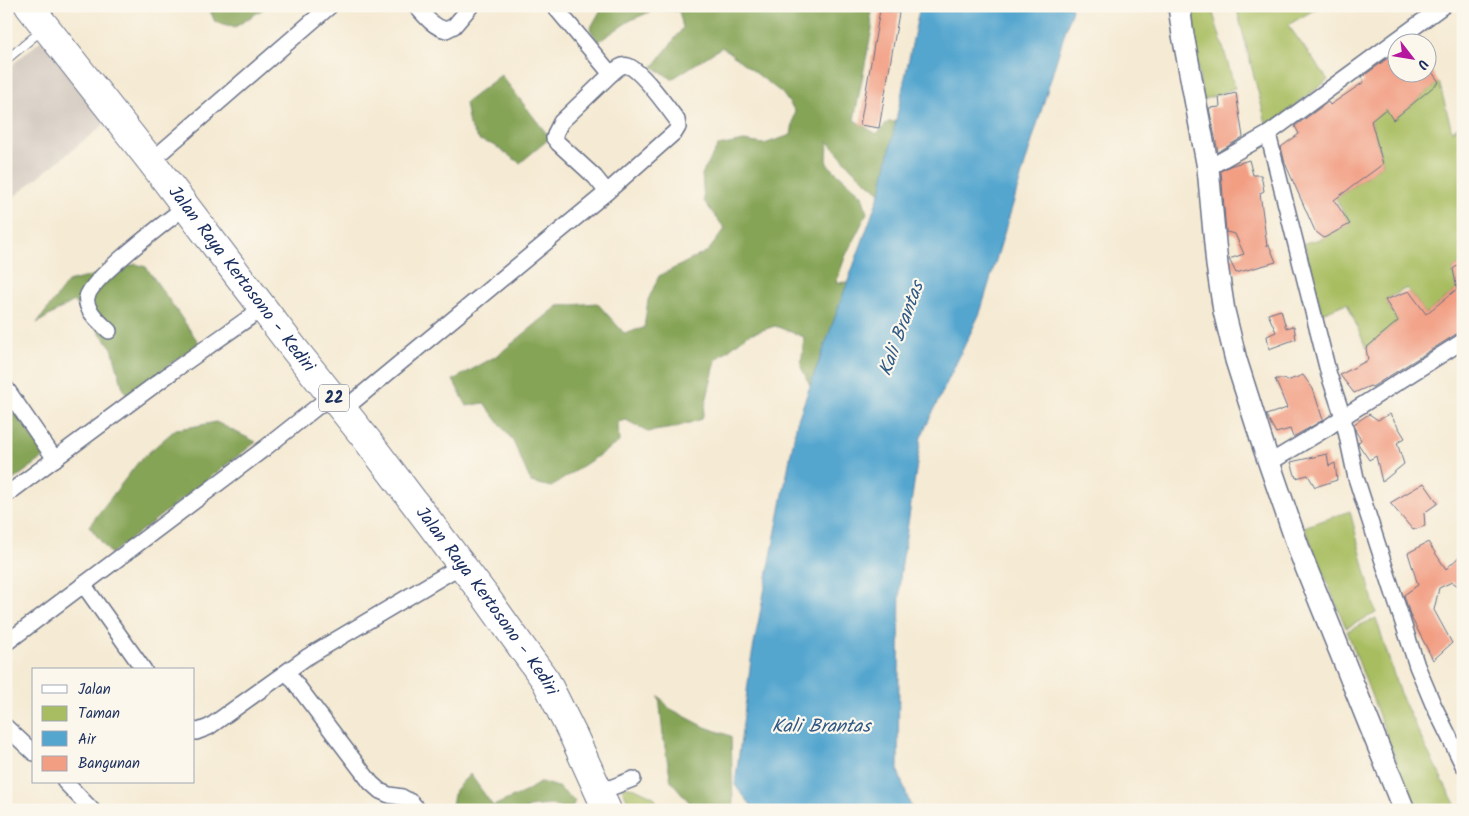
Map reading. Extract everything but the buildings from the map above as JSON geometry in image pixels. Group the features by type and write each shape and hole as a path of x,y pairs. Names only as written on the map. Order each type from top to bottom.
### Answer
{"highway":[{"name":"Jalan Raya Kertosono - Kediri","path":"37,17 151,161 462,565 546,681 604,804"}],"main road":[{"path":"1179,6 1182,35 1208,168 1217,265 1224,311 1236,360 1301,555 1404,810"}],"street":[{"path":"151,161 330,6"},
{"path":"416,6 440,29 446,30 454,26 472,6"},
{"path":"554,6 611,74"},
{"path":"1208,168 1268,134 1443,6"},
{"path":"6,643 265,448 337,402 569,225 607,192 675,132 678,127 677,120 638,72 628,66 620,66 561,122 554,138 607,192"},
{"path":"1268,134 1330,375 1336,422 1417,666 1433,704 1463,765"},
{"path":"109,331 87,306 87,298 90,291 111,267 185,207"},
{"path":"6,495 176,369 263,308"},
{"path":"1269,463 1463,341"},
{"path":"6,388 55,459"},
{"path":"195,731 210,727 308,657 462,565"},
{"path":"83,584 143,668"},
{"path":"287,672 371,783 380,791 402,797 411,802 418,810"},
{"path":"6,727 32,751"},
{"path":"604,804 633,779"},
{"path":"67,784 92,810"}],"lane":[{"path":"6,60 37,17"}],"shaded area":[{"path":"44,38 107,122 6,203 6,70"}],"green space":[{"path":"208,6 268,6 235,27 215,22"},
{"path":"603,6 735,6 758,13 763,6 870,6 872,29 854,120 877,134 888,122 914,121 893,204 852,169 828,141 827,164 862,195 867,213 845,257 836,283 869,280 814,393 801,367 804,337 775,326 747,335 716,360 702,419 673,428 648,432 626,420 618,422 619,442 551,487 531,482 513,441 484,403 467,406 453,380 498,355 558,306 597,303 624,333 644,328 648,300 659,276 708,251 725,229 704,201 702,174 718,146 744,141 764,144 791,135 795,111 782,93 722,47 672,79 653,67 683,28 679,11 654,10 629,21 598,42 590,29"},
{"path":"1188,6 1211,6 1235,88 1203,100"},
{"path":"1236,6 1319,7 1288,25 1328,80 1267,127"},
{"path":"501,75 550,138 520,163 494,145 479,140 469,125 465,103"},
{"path":"1439,82 1452,131 1463,123 1463,262 1453,269 1457,289 1426,314 1407,288 1385,300 1398,321 1366,348 1347,303 1322,313 1304,243 1324,238 1350,224 1336,199 1383,164 1371,121 1386,109 1394,119"},
{"path":"136,264 146,267 199,343 127,396 112,348 74,301 37,323 68,282"},
{"path":"10,405 46,456 6,485 6,407"},
{"path":"216,422 256,442 111,554 89,526 140,460 176,429"},
{"path":"1350,511 1376,613 1346,628 1304,527"},
{"path":"1376,618 1399,691 1458,810 1417,810 1395,758 1347,631"},
{"path":"659,696 669,708 705,727 731,736 733,804 739,810 696,810 671,781 663,736"},
{"path":"470,774 493,806 525,792 541,782 558,787 575,801 571,810 551,805 529,807 527,810 451,810 455,790"},
{"path":"621,786 635,788 654,797 661,810 632,810"}],"water":[{"name":"Kali Brantas","path":"920,6 1071,6 1072,9 980,313 921,437 900,577 898,771 912,810 755,810 735,785 751,660 797,422 882,187"}]}
